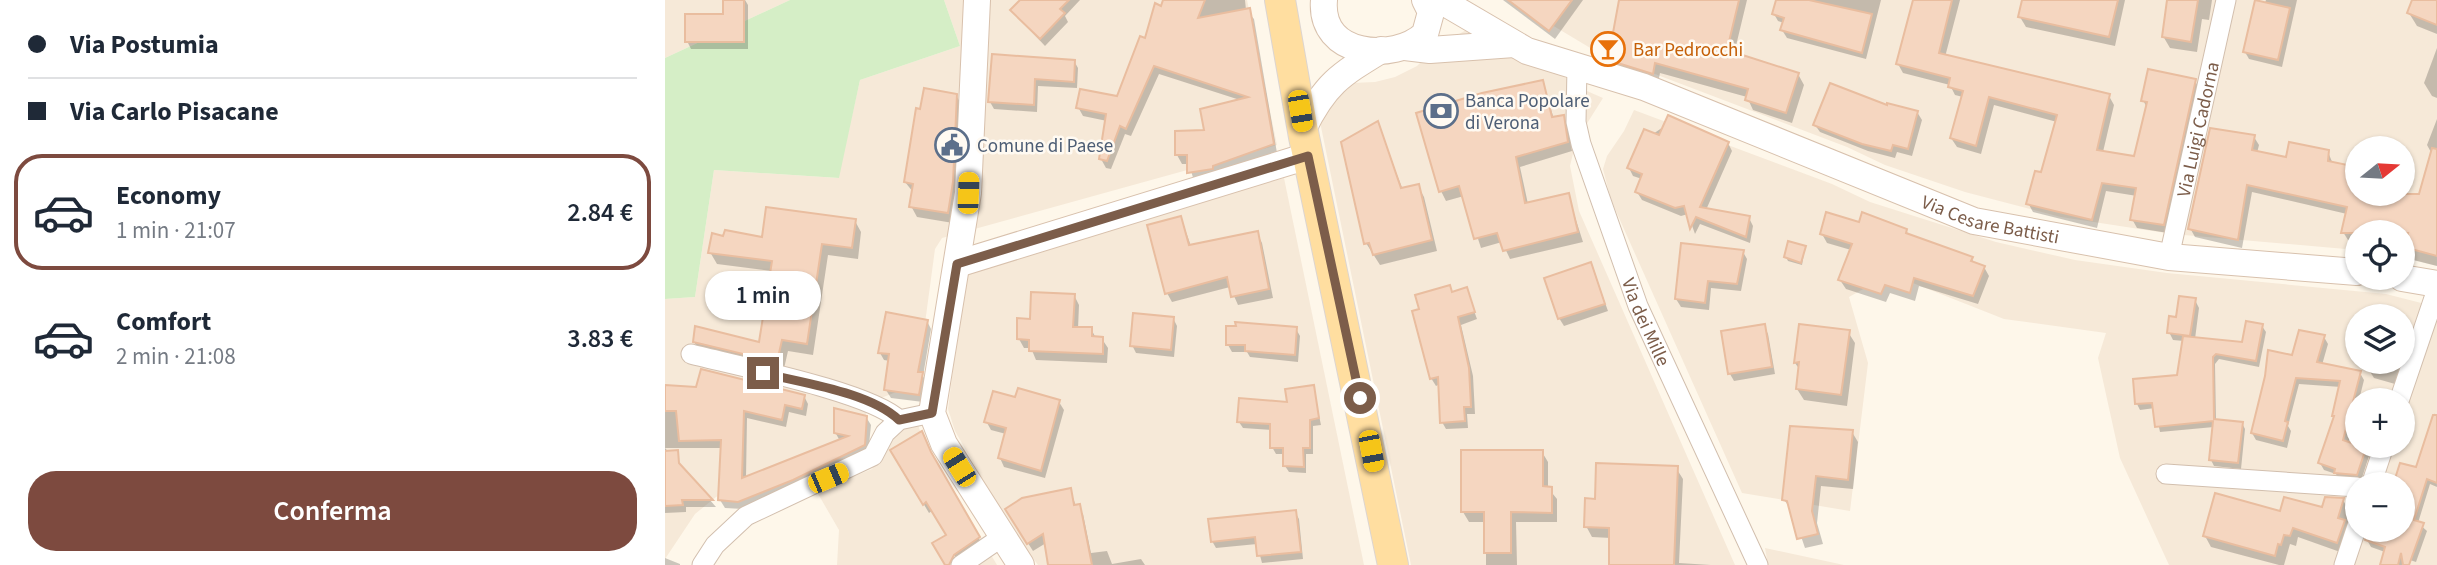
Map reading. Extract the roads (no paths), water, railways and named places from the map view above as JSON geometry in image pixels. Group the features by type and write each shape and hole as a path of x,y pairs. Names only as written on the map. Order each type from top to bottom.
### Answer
{"main road":[{"path":"1282,10 1306,143 1393,565"}],"street":[{"path":"978,0 968,193 932,413 944,444 1021,565"},
{"path":"1324,0 1326,26 1345,45"},
{"path":"957,264 1306,143 1318,98 1337,78 1425,34 1431,12 1425,0"},
{"path":"1440,0 1514,44"},
{"name":"Via Luigi Cadorna","path":"2169,257 2226,0"},
{"path":"1282,10 1325,42 1345,45 1430,50 1514,44"},
{"name":"Via Cesare Battisti","path":"1514,44 1644,87 1974,221 2169,257 2345,271"},
{"name":"Via dei Mille","path":"1577,66 1576,122 1581,144 1634,293 1758,565"},
{"path":"2403,388 2437,287 2415,281"},
{"path":"691,354 859,398 889,410 899,420"},
{"path":"702,565 715,545 746,516 873,456 885,433 899,420 932,413"},
{"path":"2166,474 2345,486"},
{"path":"961,565 1002,537"},
{"path":"2344,565 2352,542"}],"place":[{"name":"Bar Pedrocchi","path":"1608,49"},
{"name":"Banca Popolare di Verona","path":"1441,111"},
{"name":"Comune di Paese","path":"952,145"}]}
